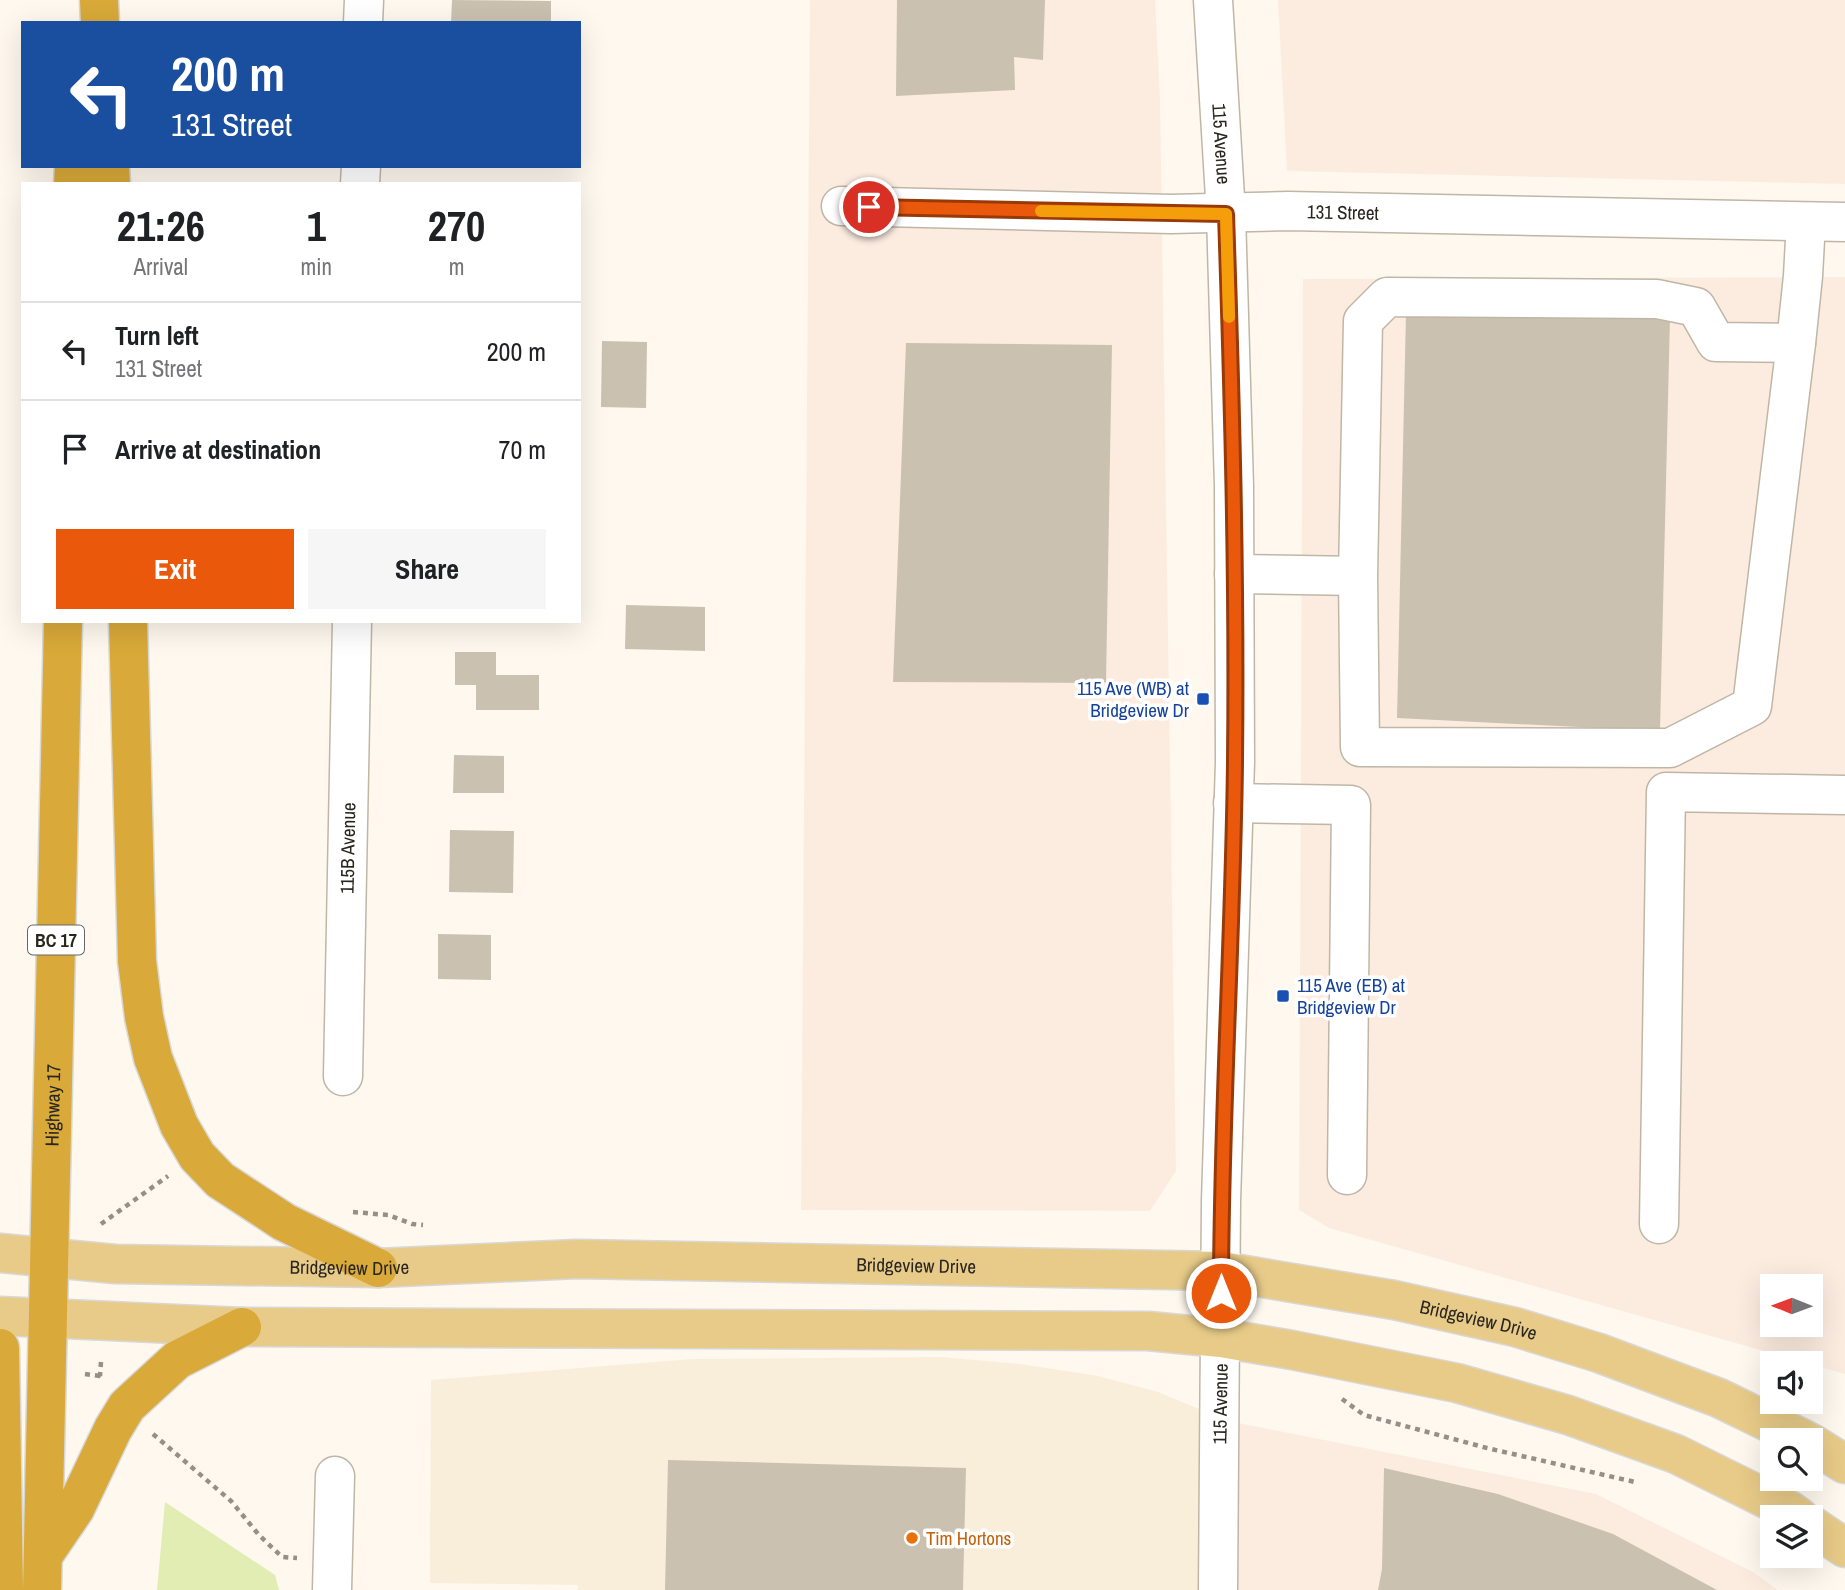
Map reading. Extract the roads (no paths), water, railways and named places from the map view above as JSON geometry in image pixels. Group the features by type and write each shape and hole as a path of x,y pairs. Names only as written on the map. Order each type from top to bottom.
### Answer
{"highway":[{"path":"77,0 77,21"},
{"path":"99,0 100,21"},
{"name":"Highway 17","path":"43,1573 64,623"},
{"path":"128,623 137,961 153,1058 164,1091 197,1156 220,1180 284,1222 379,1268"},
{"path":"43,1573 113,1429 127,1406 177,1360 242,1327"},
{"path":"0,1348 4,1590"}],"main road":[{"name":"Bridgeview Drive","path":"0,1253 101,1264 379,1268 577,1259 1221,1271 1394,1300 1515,1327 1599,1353 1719,1398 1780,1428"},
{"path":"0,1316 242,1327 1134,1331 1221,1338 1457,1384 1568,1415 1676,1454 1779,1505"},
{"path":"1823,1451 1845,1465"}],"street":[{"path":"363,21 364,0"},
{"name":"115 Avenue","path":"1213,0 1226,214 1234,486 1235,762 1222,1187 1218,1590"},
{"name":"131 Street","path":"841,206 1845,222"},
{"path":"1796,343 1716,342 1696,307 1657,299 1387,297 1363,321 1358,576 1360,747 1670,748 1752,706 1796,343 1806,222"},
{"path":"1234,574 1358,576"},
{"name":"115B Avenue","path":"343,1076 352,623"},
{"path":"1659,1224 1666,792 1845,795"},
{"path":"1233,803 1351,805 1347,1175"},
{"path":"333,1575 335,1476"}],"place":[{"name":"115 Ave (WB) at Bridgeview Dr","path":"1203,699"},
{"name":"115 Ave (EB) at Bridgeview Dr","path":"1283,996"},
{"name":"Tim Hortons","path":"912,1538"}]}
